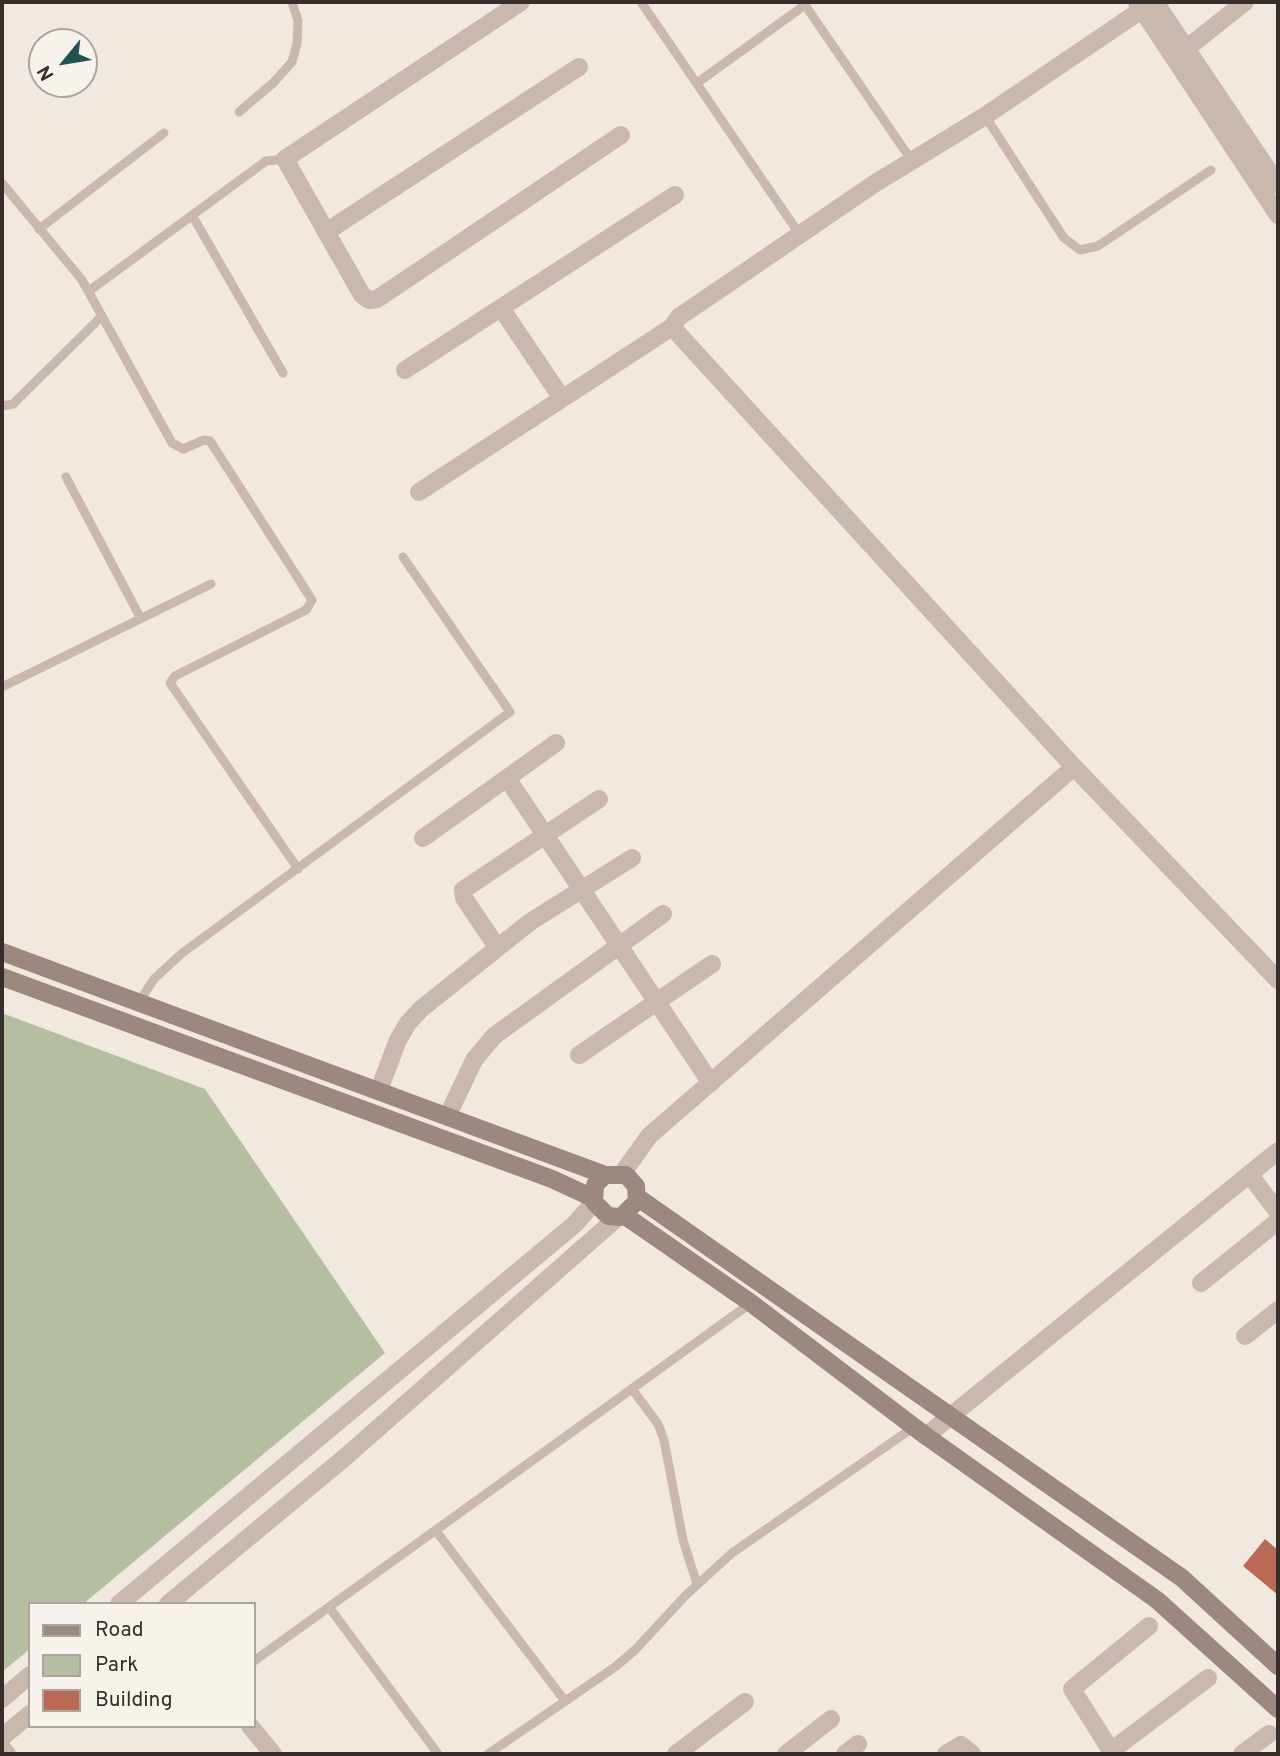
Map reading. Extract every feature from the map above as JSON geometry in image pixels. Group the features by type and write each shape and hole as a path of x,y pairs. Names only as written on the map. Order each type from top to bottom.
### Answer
{"main road":[{"path":"2,952 632,1180 637,1197 633,1208 621,1216 608,1216 594,1200 552,1179 2,977"},
{"path":"594,1200 595,1185 614,1174"},
{"path":"637,1197 1182,1578 1278,1666"},
{"path":"621,1216 751,1303 920,1431 1157,1600 1278,1709"}],"street":[{"path":"521,2 285,159 362,295 369,300 377,299 621,135"},
{"path":"1187,48 1245,2"},
{"path":"1147,4 1187,48 1278,185"},
{"path":"419,492 672,327 679,317 912,160 985,116 1147,4"},
{"path":"1147,4 1278,215"},
{"path":"326,232 579,67"},
{"path":"405,370 675,195"},
{"path":"501,308 561,397"},
{"path":"672,327 1074,767 1278,980"},
{"path":"423,838 556,743"},
{"path":"614,1174 649,1136 1074,767"},
{"path":"507,778 711,1083"},
{"path":"497,947 464,898 463,890 598,799"},
{"path":"379,1090 408,1023 497,947 632,858"},
{"path":"447,1115 483,1047 663,914"},
{"path":"579,1055 712,964"},
{"path":"920,1431 949,1416 1278,1151"},
{"path":"1249,1174 1278,1212"},
{"path":"121,1602 575,1224 594,1200"},
{"path":"170,1602 343,1459 621,1216"},
{"path":"1201,1283 1278,1221"},
{"path":"1245,1336 1278,1310"},
{"path":"1149,1626 1072,1689 1112,1753 1208,1678"},
{"path":"2,1699 28,1677"},
{"path":"677,1754 745,1702"},
{"path":"2,1737 28,1716"},
{"path":"786,1754 831,1719"},
{"path":"252,1728 272,1754"},
{"path":"1242,1754 1269,1734"},
{"path":"946,1754 961,1745 972,1754"},
{"path":"2,1748 7,1754"}],"lane":[{"path":"239,112 273,83 292,62 298,44 298,21 292,2"},
{"path":"641,2 800,235"},
{"path":"697,83 804,3 912,160"},
{"path":"985,116 1064,238 1080,250 1098,246 1211,170"},
{"path":"39,229 164,133"},
{"path":"89,291 266,161 285,159"},
{"path":"2,183 89,291 172,443 183,449 204,440 210,442 312,600 306,610 175,677 170,683 298,869"},
{"path":"192,215 283,373"},
{"path":"2,407 13,404 102,316"},
{"path":"66,477 140,617"},
{"path":"139,1002 154,979 174,960 510,712 403,557"},
{"path":"2,687 211,584"},
{"path":"256,1660 751,1303"},
{"path":"632,1389 658,1424 664,1440 682,1540 697,1584"},
{"path":"488,1754 635,1650 697,1584 732,1553 920,1431"},
{"path":"436,1531 565,1701"},
{"path":"329,1607 438,1754"}],"green space":[{"path":"2,1013 205,1089 385,1353 85,1602 28,1602 28,1651 2,1672"}],"building":[{"path":"1265,1539 1278,1550 1278,1595 1243,1566"}]}
